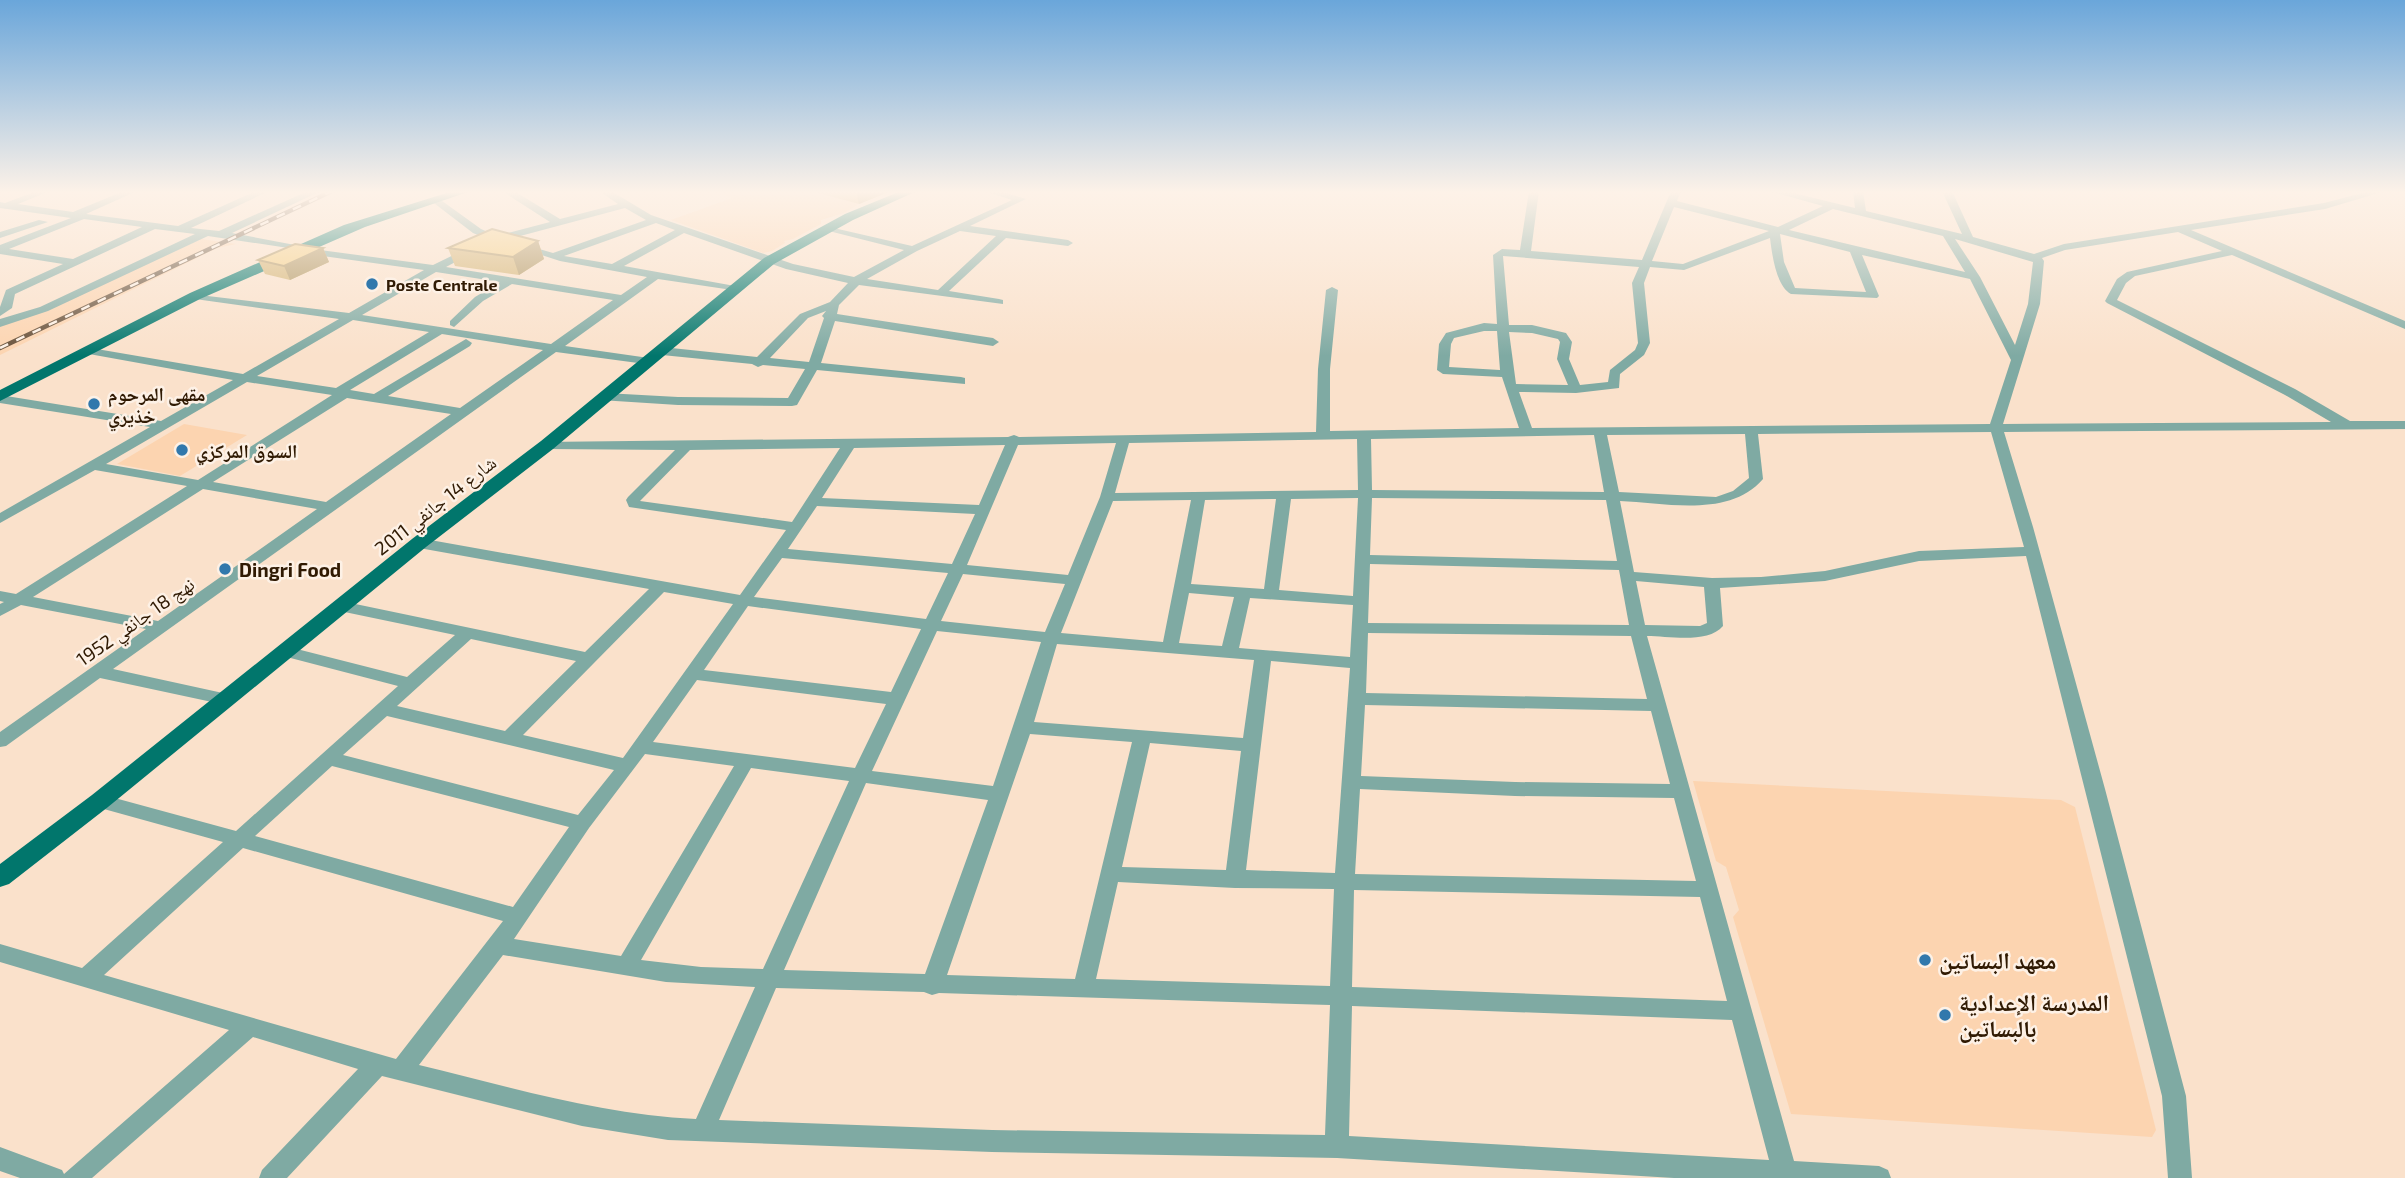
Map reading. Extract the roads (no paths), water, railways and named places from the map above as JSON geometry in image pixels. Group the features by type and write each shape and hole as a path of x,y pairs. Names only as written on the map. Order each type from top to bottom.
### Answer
{"main road":[{"path":"0,398 195,296 305,246"},
{"name":"شارع 14 جانفي 2011","path":"0,877 100,802 419,543 547,445 769,261 796,246"}],"street":[{"path":"0,313 6,308 4,300 10,292 109,246"},
{"path":"0,323 44,309 187,246"},
{"path":"305,246 432,270 621,298"},
{"path":"305,246 334,253"},
{"path":"4,514 94,466 432,270 483,246"},
{"path":"517,246 612,268 736,289"},
{"path":"553,256 582,246"},
{"path":"612,268 653,246"},
{"path":"727,246 769,261 856,281 999,302"},
{"path":"901,246 913,249"},
{"path":"605,397 789,403 795,399 814,366 834,304 856,281 920,246"},
{"path":"941,293 991,246"},
{"path":"1525,253 1526,246"},
{"path":"1511,388 1576,390 1615,385 1614,373 1640,352 1644,343 1638,283 1653,246"},
{"path":"1527,432 1507,374 1498,283 1499,255 1506,252 1525,253 1684,267 1739,246"},
{"path":"1778,246 1780,262 1791,291 1873,296 1855,250"},
{"path":"1837,246 1974,277"},
{"path":"1955,246 1974,277 2017,360"},
{"path":"1993,246 2039,261 2034,304 1996,427 2119,876 2174,1096 2180,1178"},
{"path":"2035,258 2045,252 2071,246"},
{"path":"2218,246 2405,325"},
{"path":"0,250 73,262"},
{"path":"2232,252 2131,274 2121,281 2111,301 2290,392 2347,425"},
{"name":"نهج 18 جانفي 1952","path":"0,741 656,275"},
{"path":"454,323 479,299 508,282"},
{"path":"1323,435 1324,369 1332,290"},
{"path":"195,296 554,346 655,357 814,366 961,381"},
{"path":"758,363 804,316 834,304"},
{"path":"828,316 993,342"},
{"path":"1507,374 1443,370 1445,344 1450,336 1484,327 1532,329 1562,336 1566,342 1563,359 1576,390"},
{"path":"0,611 441,330"},
{"path":"377,398 466,343"},
{"path":"89,350 463,412"},
{"path":"0,398 162,425"},
{"path":"547,445 686,446 1527,432 2405,425"},
{"path":"1107,497 1364,494 1611,496 1717,501 1738,494 1756,479 1751,430"},
{"path":"1600,432 1638,632 1785,1173"},
{"path":"1337,1147 1344,882 1357,699 1364,435"},
{"path":"932,986 1024,727 1050,640 1107,497 1124,438"},
{"path":"703,1130 860,776 934,625 1014,439"},
{"path":"401,1071 498,945 582,823 628,766 814,502 850,444"},
{"path":"686,446 637,495 633,500 634,504 796,527"},
{"path":"94,466 330,506"},
{"path":"1271,594 1284,495"},
{"path":"1170,649 1197,515 1198,496"},
{"path":"814,502 985,510"},
{"path":"419,543 745,601 1050,640 1357,663"},
{"path":"1361,559 1626,571 1712,583 1825,576 1919,556 2032,551"},
{"path":"778,553 1075,580"},
{"path":"1358,628 1703,631 1715,626 1712,583"},
{"path":"508,739 660,586"},
{"path":"1182,588 1359,601"},
{"path":"1229,653 1243,593"},
{"path":"0,596 164,626"},
{"path":"341,606 588,658"},
{"path":"86,978 467,633"},
{"path":"285,651 411,684"},
{"path":"1235,880 1243,799 1264,656"},
{"path":"99,672 226,699"},
{"path":"693,674 897,699"},
{"path":"1357,699 1657,705"},
{"path":"383,709 628,766"},
{"path":"1024,727 1252,745"},
{"path":"1083,990 1142,737"},
{"path":"641,747 998,794"},
{"path":"328,758 582,823"},
{"path":"626,967 746,761"},
{"path":"1349,782 1515,789 1682,791"},
{"path":"100,802 517,916"},
{"path":"1109,874 1235,880 1707,889"},
{"path":"498,945 626,967 701,976 932,986 1341,995 1742,1011"},
{"path":"0,953 401,1071 628,1124 703,1130 992,1141 1337,1147 1879,1178"},
{"path":"74,1178 248,1027"},
{"path":"271,1178 378,1064"},
{"path":"0,1159 53,1178"}],"railway":[{"path":"0,348 216,246"}],"place":[{"name":"Poste Centrale","path":"372,284"},
{"name":"مقهى المرحوم خذيري","path":"94,404"},
{"name":"السوق المركزي","path":"182,450"},
{"name":"Dingri Food","path":"225,569"},
{"name":"معهد البساتين","path":"1925,960"},
{"name":"المدرسة الإعدادية بالبساتين","path":"1945,1015"}]}
